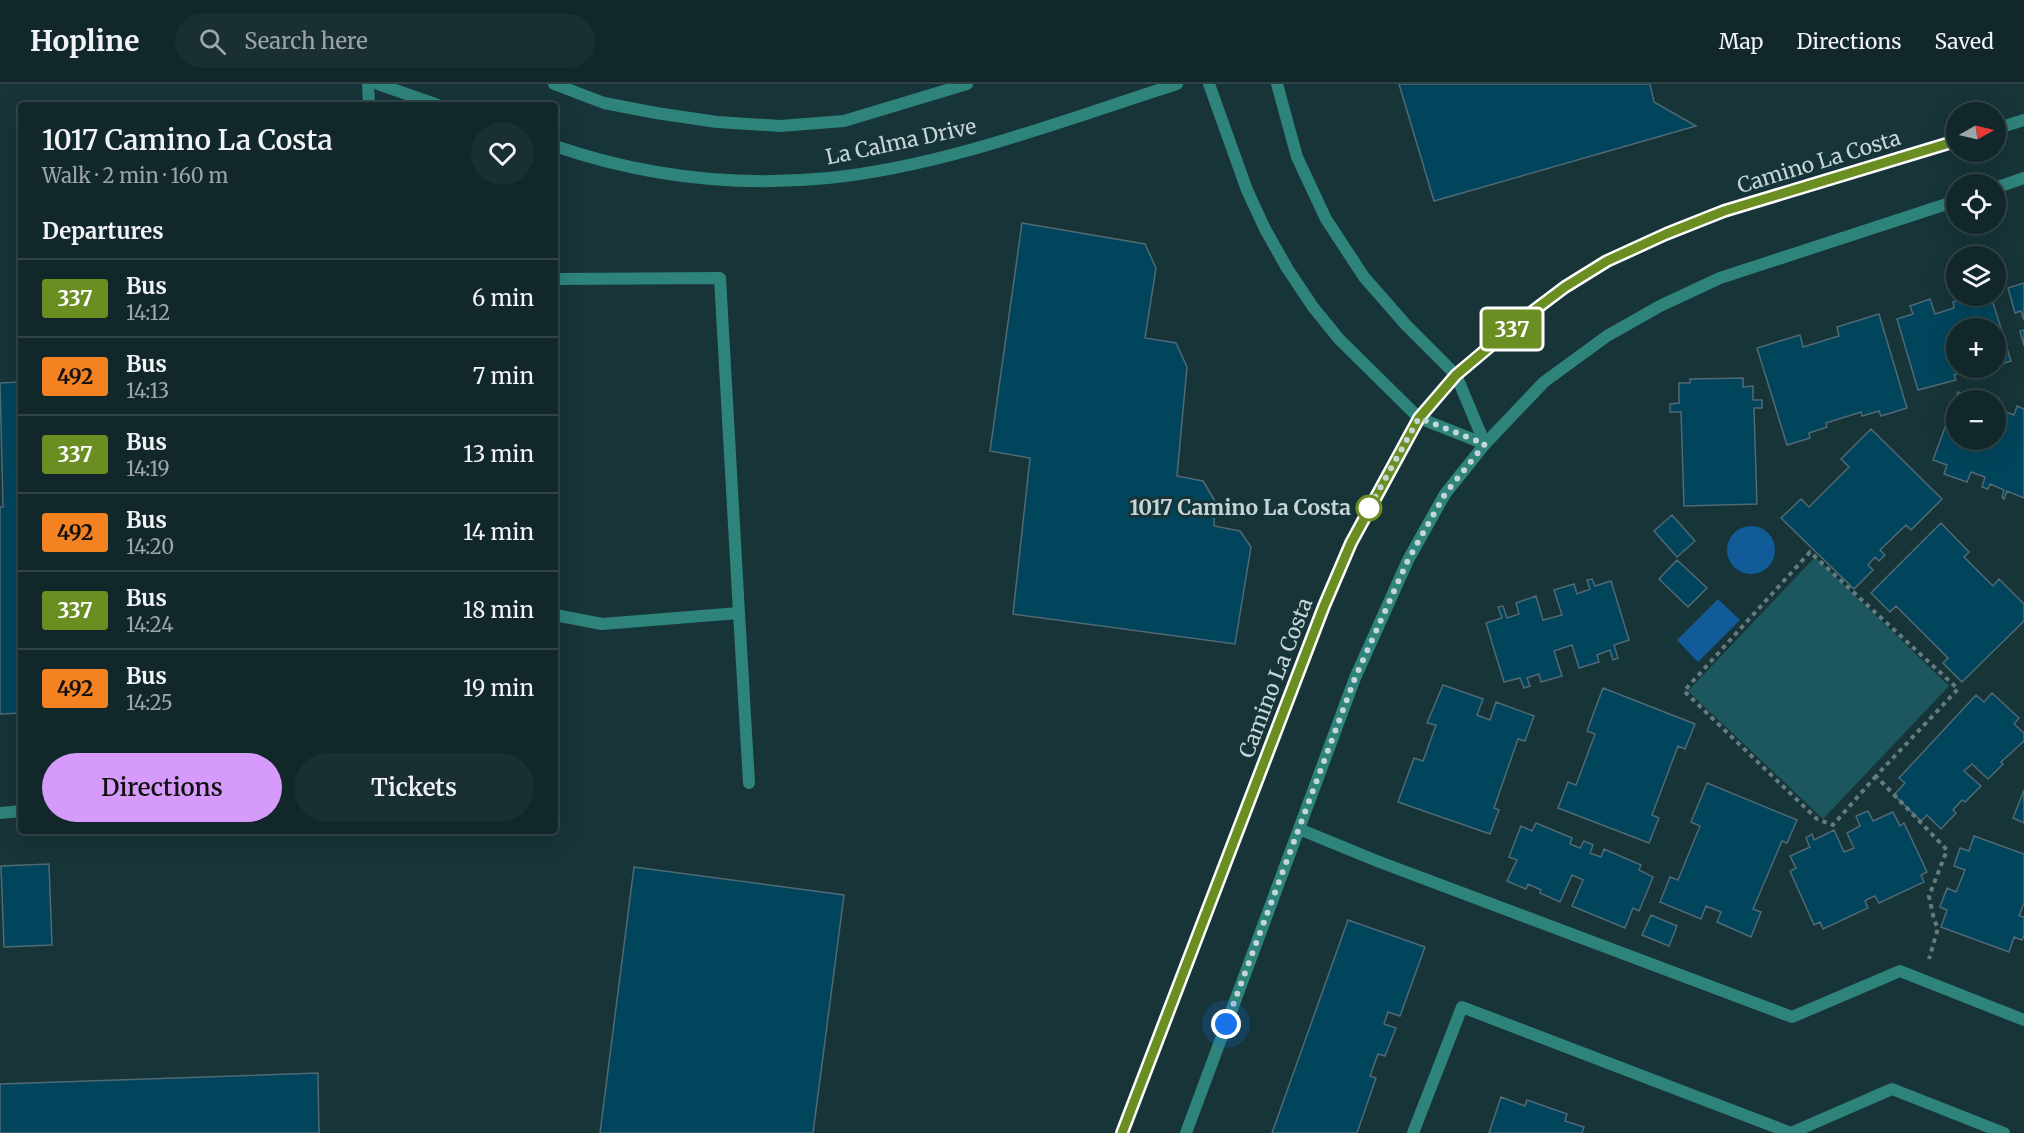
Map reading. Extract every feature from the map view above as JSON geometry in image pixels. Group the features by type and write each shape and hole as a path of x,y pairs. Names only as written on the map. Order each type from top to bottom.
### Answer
{"street":[{"path":"368,84 369,102"},
{"path":"378,84 429,102"},
{"name":"La Calma Drive","path":"554,84 604,103 656,113 717,122 780,126 844,121 967,84"},
{"name":"La Calma Drive","path":"558,147 591,158 658,172 727,180 827,178 891,168 947,155 1002,140 1177,84"},
{"path":"1209,84 1247,190 1265,229 1287,268 1339,339 1419,418 1485,444"},
{"path":"1277,84 1297,157 1326,219 1364,277 1406,325 1456,375 1485,444"},
{"path":"2006,126 2024,120"},
{"name":"Camino La Costa","path":"1122,1133 1324,606 1351,543 1419,418 1456,375 1520,321 1565,287 1617,256 1724,211 1946,144"},
{"path":"2006,184 2024,178"},
{"path":"1186,1133 1355,678 1408,560 1445,494 1485,444 1545,382 1607,336 1660,306 1720,278 1946,204"},
{"path":"558,279 720,278 749,783"},
{"path":"558,616 602,624 739,613"},
{"path":"0,813 18,811"},
{"path":"1299,829 1377,861 1792,1017 1900,972 2024,1020"},
{"path":"1413,1133 1462,1007 1791,1133 1892,1089 2004,1133"}],"path":[{"path":"1810,552 1835,572 1958,689 1876,776 1833,825 1817,819 1684,691 1810,552"},
{"path":"1876,776 1947,850 1929,896 1938,928 1922,980"}],"shaded area":[{"path":"1815,557 1949,686 1823,819 1688,691"}],"water":[{"path":"1746,526 1756,526 1771,536 1775,550 1774,559 1765,570 1756,574 1746,574 1731,564 1727,555 1727,545 1737,530"},
{"path":"1718,599 1740,620 1698,662 1677,640"}],"building":[{"path":"1399,84 1650,84 1654,102 1696,126 1434,201"},
{"path":"1022,223 1145,244 1156,268 1145,338 1176,343 1187,367 1177,476 1203,481 1215,501 1214,526 1240,531 1251,547 1235,644 1013,614 1030,458 990,451"},
{"path":"2024,283 2024,320 2021,311 2015,313 2008,288"},
{"path":"1930,299 1935,314 1954,308 1954,306 1994,306 1998,318 1946,318 1946,378 1955,378 1956,380 1918,390 1897,319 1913,314 1910,306"},
{"path":"1879,314 1907,408 1881,416 1879,411 1862,416 1861,412 1826,423 1827,427 1809,433 1810,438 1787,445 1757,348 1800,335 1803,347 1839,336 1837,327"},
{"path":"2024,330 2024,346 2020,331"},
{"path":"2006,345 2011,361 2006,363"},
{"path":"1743,378 1743,387 1753,386 1753,400 1762,400 1762,408 1754,408 1757,504 1684,506 1681,412 1670,412 1670,404 1679,403 1679,383 1690,383 1690,379"},
{"path":"18,382 18,713 0,714 0,507 3,507 0,383"},
{"path":"2017,406 2024,409 2024,498 2007,491 2004,499 2002,497 2004,490 1990,484 1988,489 1982,487 1985,477 1971,472 1967,482 1944,474 1947,465 1933,460 1946,425 1946,450 2006,450 2006,412 2014,415"},
{"path":"1871,429 1942,499 1911,530 1906,525 1880,550 1885,555 1879,561 1875,557 1868,565 1873,570 1854,589 1781,518 1801,499 1809,507 1849,467 1841,459"},
{"path":"1672,515 1695,541 1677,557 1654,531"},
{"path":"1941,523 1969,552 1964,557 1993,586 1999,579 2024,604 2024,621 1962,682 1943,663 1948,658 1896,606 1890,612 1871,593"},
{"path":"1677,560 1707,588 1688,607 1659,579"},
{"path":"1592,579 1595,586 1611,581 1629,640 1614,645 1618,658 1613,660 1610,650 1597,655 1599,662 1579,668 1572,645 1554,651 1562,676 1541,682 1539,674 1527,678 1530,686 1524,688 1520,678 1504,682 1486,623 1502,618 1498,607 1503,606 1507,618 1519,614 1516,603 1536,596 1543,620 1562,615 1554,590 1574,584 1577,594 1590,589 1587,580"},
{"path":"1443,685 1483,699 1477,715 1490,720 1496,702 1534,716 1525,741 1518,739 1494,808 1499,810 1490,834 1398,802 1414,758 1423,761 1436,725 1427,723"},
{"path":"1603,688 1695,724 1685,749 1678,746 1652,815 1659,818 1649,843 1558,808 1568,782 1576,785 1595,734 1587,731"},
{"path":"1992,693 2019,718 2014,724 2024,733 2024,741 2001,762 2003,764 1988,779 1972,764 1964,771 1981,786 1965,802 1962,800 1953,810 1956,813 1941,829 1927,815 1921,821 1894,795 1905,783 1899,778 1976,695 1984,702"},
{"path":"1707,783 1797,820 1787,843 1782,841 1753,909 1761,912 1751,937 1717,922 1721,912 1706,906 1701,919 1660,902 1670,877 1678,880 1700,826 1691,822"},
{"path":"2024,790 2024,823 2013,818"},
{"path":"1868,811 1873,821 1893,812 1900,826 1904,823 1927,872 1921,875 1924,882 1879,903 1875,896 1868,899 1865,901 1868,908 1823,929 1820,922 1814,925 1790,871 1796,868 1790,856 1810,847 1806,838 1812,834 1814,840 1834,830 1844,852 1854,848 1847,833 1860,826 1856,816"},
{"path":"1536,823 1572,838 1570,844 1580,848 1584,841 1593,845 1590,853 1601,857 1604,849 1641,865 1639,870 1653,877 1639,911 1633,908 1625,928 1572,906 1583,880 1572,875 1560,902 1540,893 1541,890 1528,884 1526,889 1507,881 1517,860 1509,857 1521,826 1532,831"},
{"path":"1974,836 2024,854 2024,903 2019,916 2024,917 2024,935 2022,940 2014,937 2009,952 1941,927 1947,910 1940,907 1947,888 1956,892 1965,870 1954,866 1960,848 1969,851"},
{"path":"49,864 52,945 4,947 1,866"},
{"path":"634,867 844,895 813,1133 600,1133"},
{"path":"1651,915 1677,926 1669,946 1642,935"},
{"path":"1348,920 1425,947 1400,1016 1388,1012 1384,1024 1396,1028 1385,1056 1378,1054 1370,1076 1376,1078 1357,1133 1272,1133"},
{"path":"318,1073 319,1133 0,1133 0,1084"},
{"path":"1501,1097 1525,1106 1527,1100 1567,1114 1565,1121 1584,1127 1582,1133 1489,1133"}],"bus line":[{"name":"337","path":"1122,1133 1324,606 1351,543 1419,418 1456,375 1520,321 1565,287 1607,261 1724,211 1946,144"}],"place":[{"name":"1017 Camino La Costa","path":"1369,508"}],"route":[{"path":"1226,1024 1355,678 1408,560 1445,494 1485,444 1419,418 1369,508"}]}
